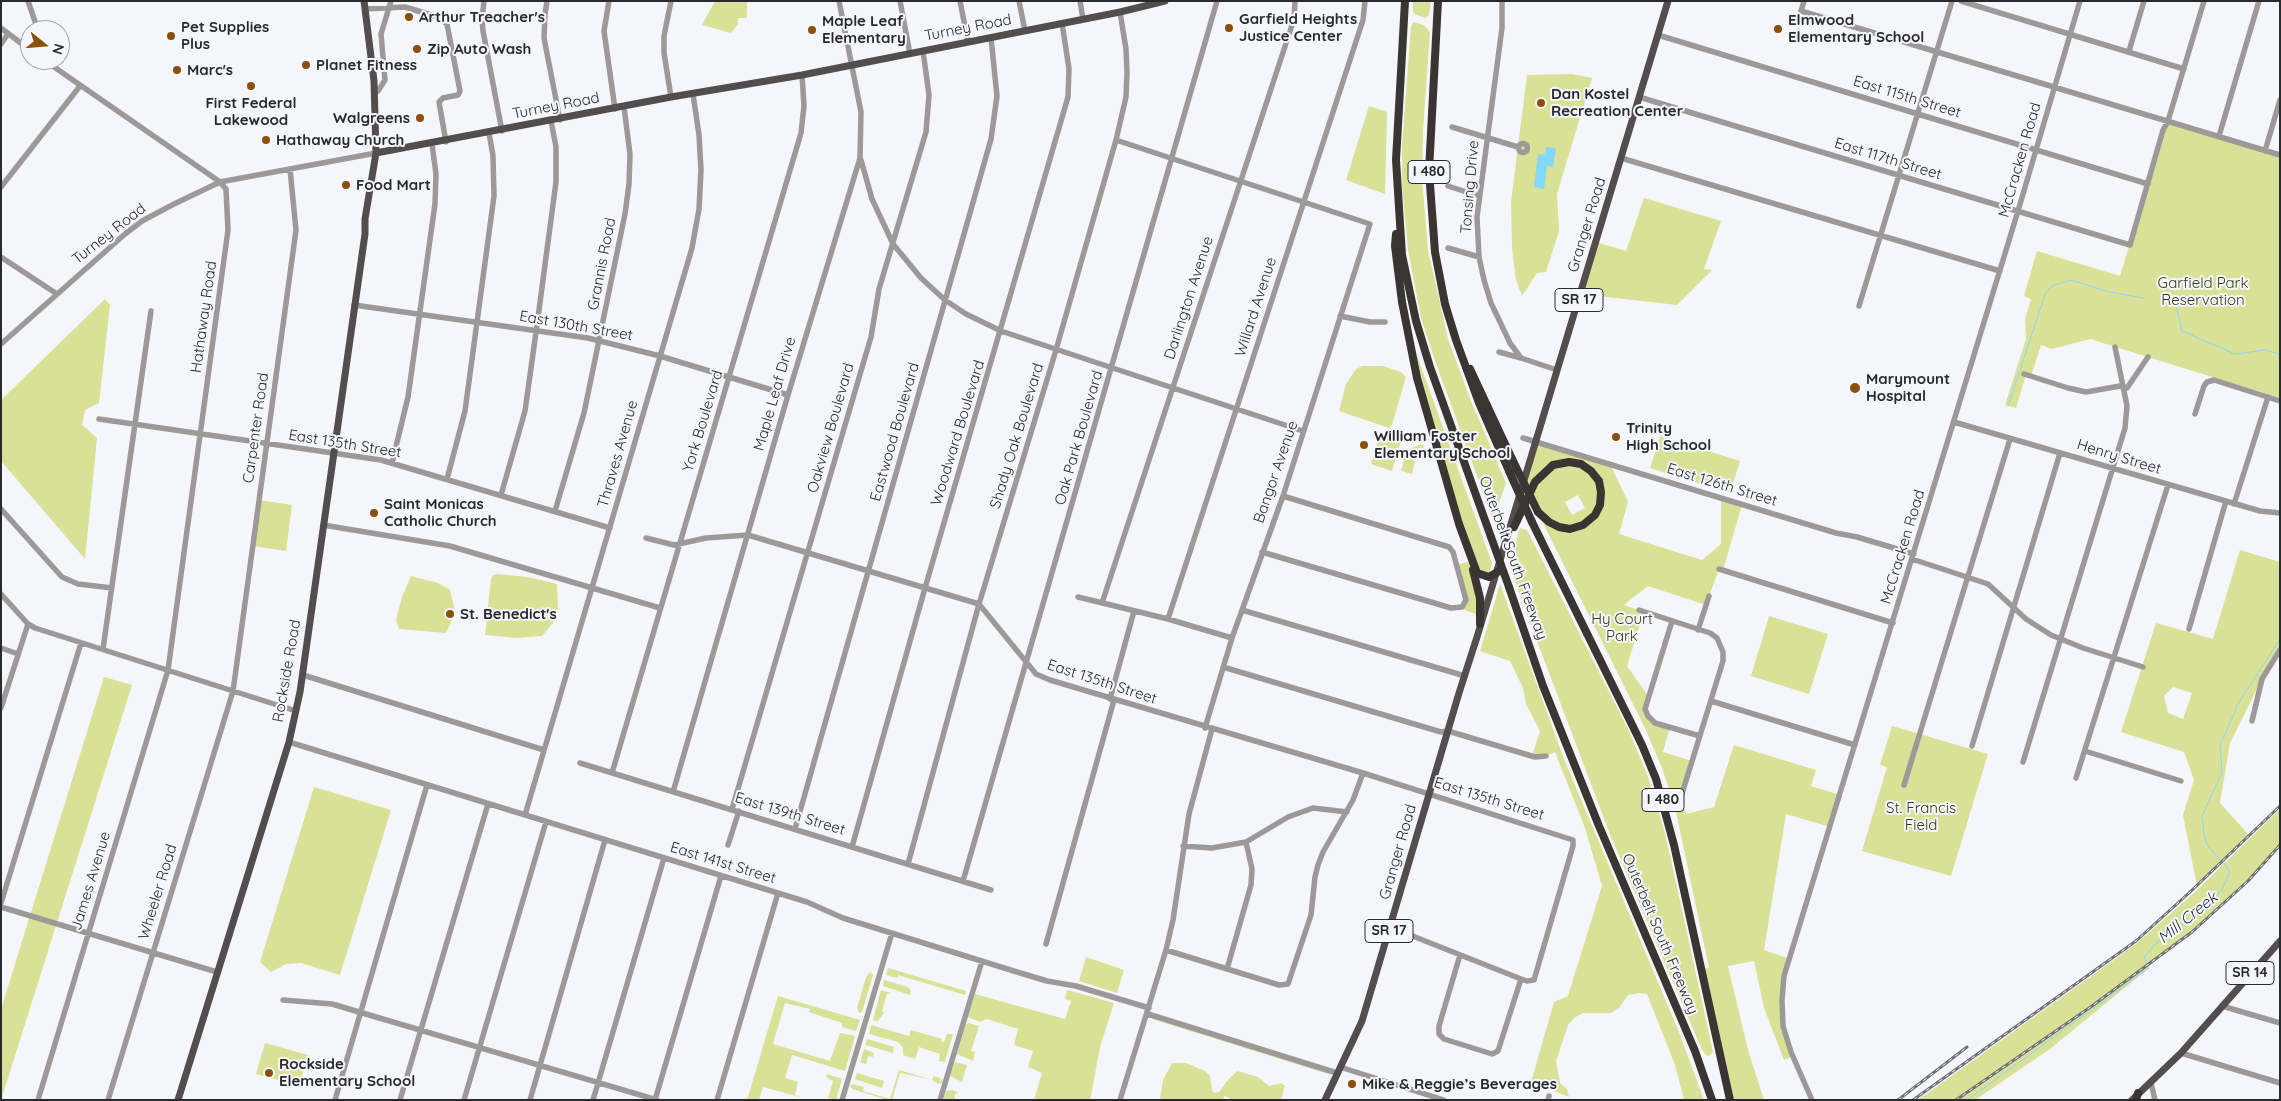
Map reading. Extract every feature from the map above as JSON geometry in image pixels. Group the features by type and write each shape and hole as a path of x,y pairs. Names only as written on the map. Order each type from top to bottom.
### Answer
{"highway":[{"name":"Outerbelt South Freeway","path":"1405,1 1396,151 1398,220 1406,277 1418,330 1546,694 1599,826 1689,1036 1712,1100"},
{"name":"Outerbelt South Freeway","path":"1438,1 1429,141 1429,195 1440,278 1456,340 1479,403 1532,522 1642,745 1656,779 1674,845 1730,1100"},
{"path":"1398,220 1394,246 1407,329 1424,403 1479,592 1480,624"},
{"path":"1456,340 1512,459 1538,512 1549,522 1559,527 1570,528 1583,525 1595,515 1600,505 1601,492 1598,481 1591,471 1581,464 1569,462 1553,465 1535,482 1514,527"},
{"path":"1466,544 1477,573 1486,577 1498,572"}],"main road":[{"name":"Turney Road","path":"376,153 446,142 671,97 802,75 1062,24 1120,12 1141,4 1165,1"},
{"name":"Granger Road","path":"1478,636 1483,627 1557,370 1668,3"},
{"name":"Rockside Road","path":"178,1100 288,742 303,675 365,234 365,219 376,153 374,92 364,5"},
{"name":"Granger Road","path":"1325,1100 1359,1030 1478,636 1480,624 1514,527 1533,451"},
{"name":"SR 14","path":"2132,1100 2181,1052 2280,941"}],"street":[{"path":"28,1 35,20"},
{"path":"374,92 378,91 385,80 381,34 391,1"},
{"path":"484,1 483,31 502,131"},
{"path":"548,1 544,14 544,38 560,120"},
{"path":"609,1 604,32 615,109"},
{"path":"671,1 664,36 664,53 671,97"},
{"name":"Maple Leaf Drive","path":"673,792 788,394 860,158 861,112 839,1"},
{"path":"900,1 910,54"},
{"path":"960,1 968,42"},
{"path":"1019,1 1024,31"},
{"path":"1080,1 1083,19"},
{"name":"Oak Park Boulevard","path":"963,881 1217,1"},
{"name":"Darlington Avenue","path":"1102,603 1294,19 1296,1"},
{"name":"Willard Avenue","path":"1168,620 1363,20 1365,1"},
{"name":"Tonsing Drive","path":"1502,1 1502,28 1476,222 1479,257 1491,303 1510,343 1521,358"},
{"path":"1804,1 1801,11 2280,155"},
{"path":"1859,306 1952,1"},
{"path":"1961,1 2184,68"},
{"name":"McCracken Road","path":"1812,1100 1791,1052 1783,1026 1782,1000 1784,976 2000,271 2080,1"},
{"path":"2129,51 2144,1"},
{"path":"2148,184 2204,1"},
{"path":"2219,136 2259,1"},
{"path":"364,5 389,8 405,7 442,19 447,24 460,91 458,95 443,98 439,102 446,142"},
{"name":"Shady Oak Boulevard","path":"908,864 979,604 1056,350 1116,140 1126,97 1127,73 1126,49 1120,12"},
{"name":"Woodward Boulevard","path":"852,847 925,588 1068,97 1069,69 1062,24"},
{"path":"1,28 20,43"},
{"path":"1,44 8,34"},
{"name":"East 115th Street","path":"1658,36 2148,184"},
{"name":"Eastwood Boulevard","path":"795,829 995,123 997,82 991,38"},
{"name":"Oakview Boulevard","path":"728,844 735,810 807,553 871,337 879,289 926,132 929,95 923,51"},
{"path":"58,70 220,182"},
{"name":"York Boulevard","path":"612,773 678,544 801,133 804,106 802,75"},
{"path":"1,187 80,86"},
{"name":"Thraves Avenue","path":"524,815 689,261 699,209 701,153 693,94"},
{"name":"East 117th Street","path":"1639,97 2130,245 2148,184"},
{"path":"2265,151 2280,100"},
{"name":"Grannis Road","path":"555,511 584,413 629,184 630,154 624,107"},
{"path":"501,495 525,411 556,182 556,147 551,121"},
{"path":"1452,127 1518,147"},
{"path":"447,479 465,411 494,196 493,156 489,133"},
{"path":"1116,140 1303,202"},
{"path":"392,463 408,397 436,194 432,144"},
{"name":"Turney Road","path":"1,344 142,221 220,182 376,153"},
{"path":"860,158 872,199 893,244 912,269 945,300 976,320 1001,331 1056,350 1304,431"},
{"path":"1622,158 2000,271"},
{"name":"Carpenter Road","path":"233,691 296,230 290,169"},
{"name":"Hathaway Road","path":"168,670 228,230 226,189 220,182"},
{"path":"1448,186 1479,196"},
{"name":"Bangor Avenue","path":"1205,728 1232,638 1283,496 1370,224 1303,202"},
{"path":"1448,248 1479,257"},
{"path":"1,257 57,294"},
{"name":"East 130th Street","path":"354,305 599,340 788,394"},
{"path":"103,649 151,311"},
{"path":"1340,316 1370,322 1385,322"},
{"path":"2023,762 2125,428 2126,406 2124,387 2115,347"},
{"path":"1499,352 1557,370"},
{"path":"2024,374 2086,392 2128,388 2148,357"},
{"path":"2195,414 2204,386 2207,382 2214,380 2280,401"},
{"path":"2234,504 2268,397"},
{"name":"East 135th Street","path":"100,420 392,463 610,528"},
{"name":"Henry Street","path":"1954,422 2234,504 2279,514"},
{"name":"East 126th Street","path":"1523,438 1836,533 1856,537 1967,576 1988,584 2039,628 2143,668"},
{"path":"1904,785 2010,438"},
{"path":"1972,746 2060,453"},
{"path":"2076,778 2168,485"},
{"path":"1262,552 1451,608 1459,608 1464,604 1466,596 1453,552 1449,547 1283,496"},
{"path":"2189,629 2226,501"},
{"path":"1,509 62,577 78,584 112,588"},
{"path":"323,525 442,544 660,608"},
{"path":"646,538 670,545 706,538 748,535 979,604"},
{"path":"1719,569 1893,623"},
{"path":"1,594 28,624 296,711"},
{"path":"1698,630 1709,596"},
{"path":"1078,597 1232,638"},
{"name":"East 135th Street","path":"979,604 1036,674 1050,680 1569,837 1574,842 1534,980 1527,981 1521,979"},
{"path":"1242,610 1465,676"},
{"path":"1639,610 1710,633 1717,638 1720,644 1723,661 1681,798"},
{"path":"1046,944 1134,612"},
{"path":"1672,620 1645,709 1648,716 1655,723 1700,736"},
{"path":"1,708 28,624"},
{"path":"81,642 1,905 217,972"},
{"path":"1,648 18,654"},
{"path":"2252,721 2262,679 2280,650"},
{"path":"1223,668 1441,732 1448,731 1535,757 1546,756"},
{"name":"James Avenue","path":"38,1100 168,670"},
{"path":"303,675 544,750"},
{"name":"Wheeler Road","path":"108,1100 233,691"},
{"path":"1711,701 1855,745"},
{"path":"1120,1100 1166,950 1173,920 1183,846 1196,785 1212,729"},
{"name":"East 141st Street","path":"288,742 819,906 843,918 1047,981 1076,986 1148,1011 1338,1070 1444,1100"},
{"path":"2084,751 2181,780"},
{"name":"East 139th Street","path":"580,763 991,890"},
{"path":"1166,950 1279,985 1288,984 1311,915 1314,877 1318,864 1347,812 1362,773"},
{"path":"335,1100 428,785"},
{"path":"400,1100 488,804"},
{"path":"1183,846 1212,848 1246,842 1302,810 1327,808 1347,812"},
{"path":"464,1100 546,822"},
{"path":"530,1100 605,840"},
{"path":"1227,969 1251,885 1252,869 1246,842"},
{"path":"593,1100 664,858"},
{"path":"283,1000 332,1004 656,1100 721,876"},
{"path":"717,1100 778,894"},
{"path":"1390,927 1521,979 1498,1051 1492,1054 1444,1040 1439,1034 1439,1026 1460,955"},
{"path":"842,1100 892,933"},
{"path":"940,1100 982,961"},
{"path":"2222,1006 2280,1023"},
{"path":"2181,1052 2280,1083"},
{"path":"2151,1083 2155,1100"}],"green space":[{"path":"715,1 747,1 747,18 738,18 738,24 731,33 702,25"},
{"path":"1413,1 1431,1 1429,15 1426,18 1413,12"},
{"path":"1414,22 1424,25 1430,32 1423,130 1422,179 1428,250 1448,339 1471,401 1506,483 1493,520 1421,318 1408,250 1402,184 1402,146 1411,26"},
{"path":"1572,74 1592,78 1557,194 1559,231 1546,272 1537,273 1522,296 1516,280 1512,248 1511,202 1527,75"},
{"path":"1369,106 1387,112 1385,194 1346,180"},
{"name":"Garfield Park Reservation","path":"2168,121 2280,155 2280,398 2090,339 2052,349 2041,345 2031,376 2026,375 2016,408 2005,405 2026,339 2025,319 2031,299 2024,296 2037,251 2120,276"},
{"path":"1644,198 1721,221 1704,269 1712,270 1677,305 1580,294 1596,242 1626,251"},
{"path":"105,299 110,305 99,403 85,410 82,425 97,438 85,559 1,461 1,400"},
{"path":"1416,353 1492,563 1489,574 1476,568 1440,452 1421,383"},
{"path":"1362,366 1383,366 1401,372 1406,377 1392,425 1389,428 1339,411 1346,384 1356,369"},
{"path":"1380,434 1401,441 1392,471 1371,464"},
{"path":"1660,436 1740,461 1730,493 1650,468"},
{"name":"Hy Court Park","path":"1536,442 1610,464 1628,502 1619,534 1702,560 1721,544 1721,498 1742,505 1723,570 1719,569 1706,605 1648,586 1624,605 1644,612 1627,666 1648,696 1645,709 1655,723 1670,727 1663,752 1692,761 1681,797 1686,814 1714,807 1734,745 1816,770 1811,786 1840,795 1830,827 1786,814 1764,950 1790,959 1784,976 1783,1026 1793,1056 1784,1060 1764,1008 1754,961 1728,966 1748,1050 1764,1100 1730,1100 1702,969 1709,968 1675,807 1662,768 1645,728 1522,481","holes":["1578,495 1585,508 1572,515 1565,502"]},
{"path":"1421,444 1424,446 1418,459 1412,460 1415,461 1412,474 1401,471 1404,459 1408,458 1406,457 1409,449"},
{"path":"259,500 292,505 286,551 253,546"},
{"path":"1520,528 1527,530 1629,731 1647,774 1665,833 1677,887 1713,1052 1709,1056 1702,1050 1611,837 1523,604 1509,564"},
{"path":"2240,550 2280,562 2280,650 2262,679 2230,743 2220,803 2249,835 2197,886 2183,815 2194,780 2184,752 2121,732 2156,623 2213,639","holes":["2173,687 2192,693 2183,719 2168,713 2164,696"]},
{"path":"1470,561 1479,592 1478,615 1459,608 1464,604 1457,565"},
{"path":"493,575 527,577 557,584 558,608 553,623 542,636 517,638 485,635 491,579"},
{"path":"411,576 438,583 450,590 454,606 453,618 446,633 399,629 396,620 402,597"},
{"path":"1500,584 1564,759 1679,1032 1704,1100 1684,1100 1675,1065 1647,994 1640,993 1628,995 1619,1008 1611,1013 1583,1013 1574,1018 1568,1025 1556,1061 1560,1083 1567,1089 1569,1097 1531,1082 1554,1002 1568,996 1602,886 1585,828 1555,752 1546,756 1532,756 1540,731 1526,704 1523,688 1510,661 1480,651"},
{"path":"1769,616 1828,634 1809,694 1751,676"},
{"path":"104,677 132,685 1,1100 1,1009"},
{"name":"St. Francis Field","path":"1892,726 1988,754 1951,876 1862,851 1887,767 1880,765"},
{"path":"314,787 391,810 340,975 301,963 286,964 271,972 260,962"},
{"path":"2280,809 2280,845 2248,881 2192,932 2147,964 2149,968 2050,1049 1975,1100 1918,1100 2136,944 2195,892"},
{"path":"1086,957 1124,970 1117,993 1079,981"},
{"path":"888,968 966,991 965,995 898,975 897,978 886,975"},
{"path":"870,972 873,975 862,1012 859,1013 857,1008 866,977"},
{"path":"884,980 908,987 911,991 910,995 883,986"},
{"path":"881,990 891,993 887,994 882,1011 884,1013 877,1022 873,1020"},
{"path":"1067,990 1114,1003 1100,1047 1090,1100 1034,1100 1042,1073 1028,1067 1033,1051 1014,1045 1018,1029 987,1019 980,1022 968,1017 975,994 1065,1019 1071,1001 1065,999"},
{"path":"778,996 860,1020 856,1031 842,1027 842,1023 809,1012 810,1009 785,1003 773,1044 830,1061 840,1033 855,1036 845,1071 792,1055 785,1078 798,1082 795,1095 803,1098 763,1087 759,1100 747,1100"},
{"path":"1152,1018 1329,1073 1328,1074"},
{"path":"966,1024 979,1026 971,1051 975,1052 973,1061 957,1054"},
{"path":"871,1025 909,1036 911,1030 942,1039 941,1041 944,1042 947,1034 953,1034 945,1062 939,1061 940,1054 919,1047 915,1059 903,1055 903,1048 898,1042 869,1034"},
{"path":"867,1039 894,1047 893,1053 865,1045"},
{"path":"265,1043 308,1055 299,1086 256,1074"},
{"path":"864,1049 874,1053 873,1057 868,1056 866,1064 860,1062"},
{"path":"955,1062 967,1065 962,1082 950,1076"},
{"path":"1172,1063 1186,1063 1205,1071 1210,1076 1214,1093 1219,1092 1237,1071 1258,1077 1269,1086 1281,1083 1285,1086 1281,1100 1234,1100 1224,1096 1223,1100 1160,1100 1163,1080"},
{"path":"899,1070 932,1080 900,1073 892,1100 852,1089 850,1086 853,1084 864,1087 863,1091 890,1099"},
{"path":"857,1073 884,1081 882,1088 855,1079"},
{"path":"827,1074 842,1079 836,1100 828,1098 833,1081 826,1077"},
{"path":"934,1076 940,1078 940,1083 941,1079 943,1080 942,1083 938,1084 932,1080"},
{"path":"952,1090 959,1093 955,1094 955,1100 943,1100 946,1091"}],"water":[{"path":"1546,147 1556,148 1553,167 1547,166 1544,189 1534,187 1538,154 1550,155 1545,154"}],"waterway":[{"path":"2008,406 2046,292 2052,286 2071,280 2109,292 2144,298"},
{"path":"2160,297 2170,300 2176,305 2182,331 2235,354 2265,350 2280,354"},
{"name":"Mill Creek","path":"1967,1100 2149,968 2144,957 2160,939 2196,915 2222,890 2230,871 2207,845 2202,816 2222,773 2220,745 2236,707 2280,639"}],"railway":[{"path":"1913,1100 2136,941 2280,806"},
{"path":"1956,1100 2092,1006 2192,932 2248,881 2280,845"},
{"path":"1898,1100 1967,1047"}],"place":[{"name":"Arthur Treacher's","path":"409,17"},
{"name":"Garfield Heights Justice Center","path":"1229,28"},
{"name":"Elmwood Elementary School","path":"1778,29"},
{"name":"Maple Leaf Elementary","path":"812,30"},
{"name":"Pet Supplies Plus","path":"171,36"},
{"name":"Zip Auto Wash","path":"417,49"},
{"name":"Planet Fitness","path":"306,65"},
{"name":"Marc's","path":"177,70"},
{"name":"First Federal Lakewood","path":"251,86"},
{"name":"Dan Kostel Recreation Center","path":"1541,103"},
{"name":"Walgreens","path":"420,118"},
{"name":"Hathaway Church","path":"266,140"},
{"name":"Food Mart","path":"346,185"},
{"name":"Marymount Hospital","path":"1855,388"},
{"name":"Trinity High School","path":"1616,437"},
{"name":"William Foster Elementary School","path":"1364,445"},
{"name":"Saint Monicas Catholic Church","path":"374,513"},
{"name":"St. Benedict's","path":"450,614"},
{"name":"Rockside Elementary School","path":"269,1073"},
{"name":"Mike & Reggie’s Beverages","path":"1352,1084"}]}
